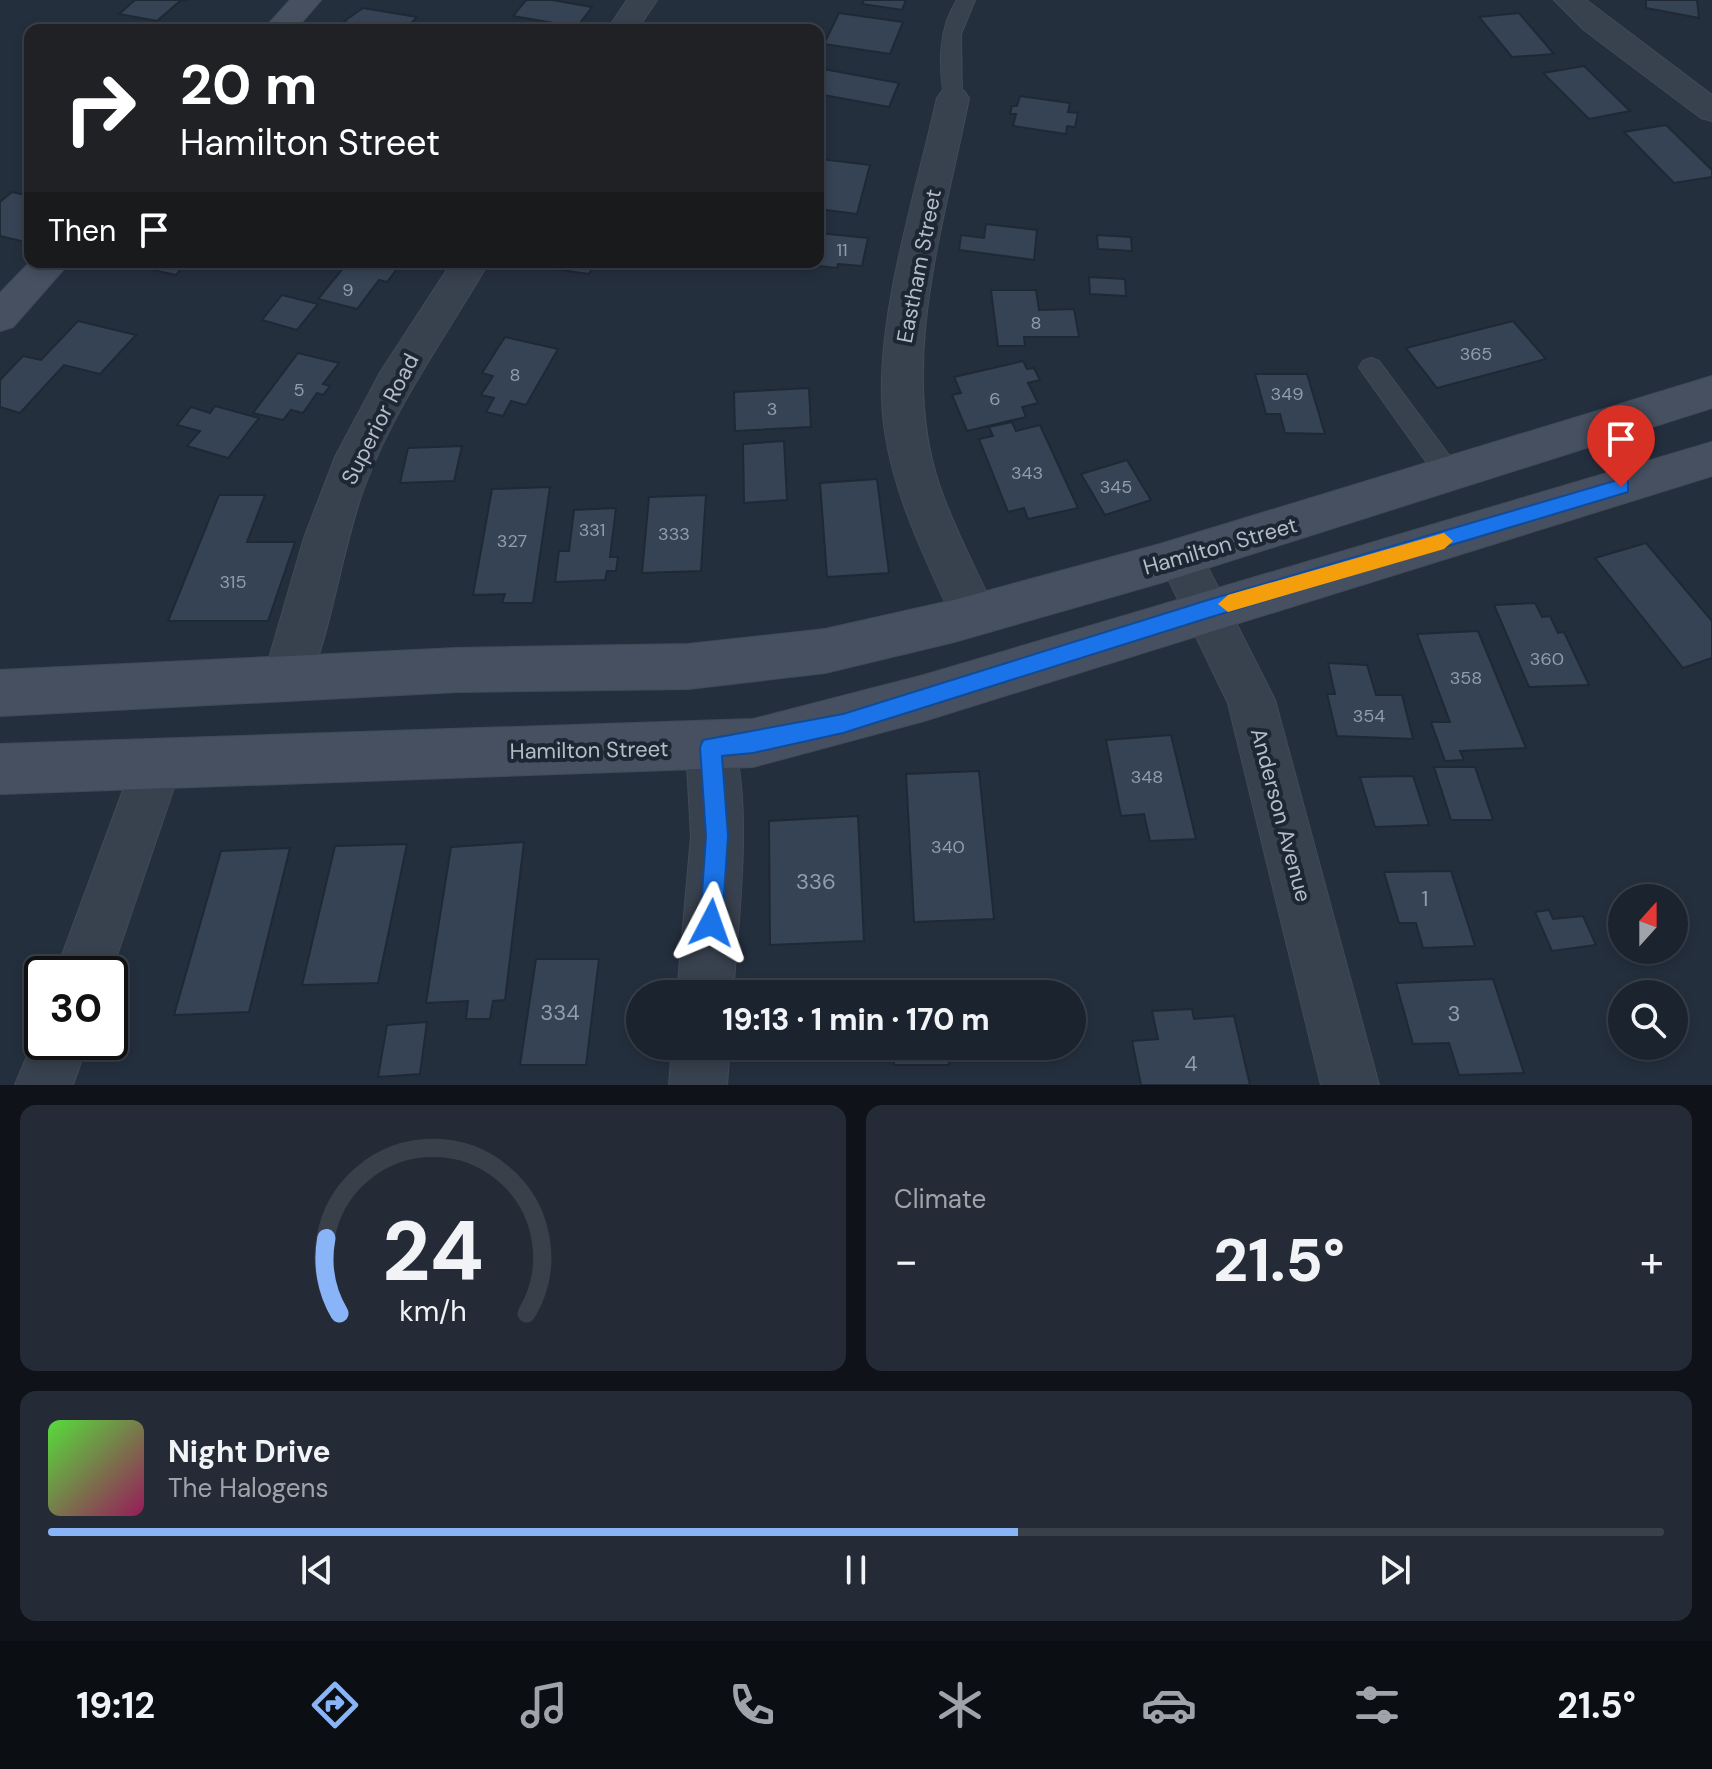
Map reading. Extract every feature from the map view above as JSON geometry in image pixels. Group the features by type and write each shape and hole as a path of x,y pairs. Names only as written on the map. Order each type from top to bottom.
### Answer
{"main road":[{"path":"284,24 306,0"},
{"path":"6,304 45,268"},
{"name":"Hamilton Street","path":"0,693 466,670 704,668 824,651 974,615 1180,558 1451,477 1712,392"},
{"name":"Hamilton Street","path":"0,769 711,747 753,743 843,724 1208,609 1712,459"}],"street":[{"path":"626,24 642,0"},
{"path":"1569,0 1611,36 1712,111"},
{"name":"Eastham Street","path":"953,98 905,327 902,400 918,486 974,615"},
{"name":"Superior Road","path":"287,679 330,526 355,459 411,357 467,268"},
{"name":"Anderson Avenue","path":"1180,558 1251,700 1350,1085"},
{"path":"706,980 717,836 711,747"},
{"path":"89,956 157,764"},
{"path":"44,1085 53,1060"},
{"path":"698,1085 700,1060"}],"lane":[{"path":"953,98 949,73 957,10 966,0"},
{"path":"1371,367 1451,477"}],"building":[{"path":"135,0 189,0 180,1 157,21 119,14"},
{"path":"526,0 552,0 592,7 579,24 513,16"},
{"path":"864,0 906,0 902,10 862,4"},
{"path":"1646,0 1697,0 1699,18 1646,8"},
{"path":"363,8 417,17 411,24 343,22"},
{"path":"839,13 903,22 890,54 824,44"},
{"path":"1519,13 1554,54 1512,57 1479,17"},
{"path":"1584,66 1630,111 1589,119 1543,73"},
{"path":"824,69 899,83 889,107 824,95"},
{"path":"1020,96 1070,103 1068,112 1078,113 1075,127 1067,126 1066,134 1013,126 1016,114 1010,114"},
{"path":"1666,125 1712,170 1712,177 1674,183 1624,132"},
{"path":"824,159 870,165 857,214 824,210"},
{"path":"12,192 24,195 24,242 0,236 0,202"},
{"path":"986,224 1037,230 1034,260 959,250 961,235 984,238"},
{"path":"824,234 868,238 862,266 838,264 837,268 824,267"},
{"path":"1097,235 1131,237 1132,251 1098,249"},
{"path":"143,268 182,268 176,275"},
{"path":"343,268 398,268 387,282 379,280 357,309 318,299"},
{"path":"546,268 592,268 589,274"},
{"path":"1089,277 1125,279 1126,296 1090,294"},
{"path":"991,290 1036,290 1039,310 1074,309 1079,337 1024,337 1025,346 998,346"},
{"path":"282,295 318,304 297,330 262,320"},
{"path":"78,321 136,335 100,374 64,365 20,413 0,407 0,380 23,356 41,360"},
{"path":"1513,321 1546,359 1437,388 1406,348"},
{"path":"505,337 558,349 526,405 511,401 503,416 486,412 494,398 481,395 493,376 482,373"},
{"path":"298,353 339,363 323,384 330,386 323,395 317,393 303,413 291,410 283,420 253,413"},
{"path":"1023,361 1027,369 1034,368 1040,380 1028,383 1038,403 1022,407 1026,417 967,431 952,395 961,393 954,377"},
{"path":"1255,374 1307,374 1325,434 1285,433 1280,414 1266,414"},
{"path":"809,388 811,427 735,431 734,392"},
{"path":"215,406 259,418 228,458 187,446 200,431 177,425 191,407 210,413"},
{"path":"1012,422 1016,431 1040,425 1078,508 1028,519 1024,508 1008,512 979,439 993,436 989,427"},
{"path":"784,441 787,500 744,503 743,444"},
{"path":"462,446 454,481 400,483 408,448"},
{"path":"1127,460 1151,500 1105,515 1081,474"},
{"path":"877,479 889,573 827,577 820,483"},
{"path":"550,487 533,603 502,603 505,594 473,595 492,489"},
{"path":"219,495 265,495 247,542 295,542 268,621 168,621"},
{"path":"706,495 701,571 642,573 649,497"},
{"path":"616,508 610,557 618,557 616,571 607,571 605,580 555,582 559,551 569,551 574,510"},
{"path":"1646,543 1712,621 1712,658 1683,668 1595,558"},
{"path":"1535,603 1542,617 1550,616 1558,633 1564,632 1589,685 1529,687 1494,605"},
{"path":"1478,631 1526,748 1460,751 1464,760 1445,761 1431,722 1450,722 1417,634"},
{"path":"1328,663 1367,665 1376,695 1402,695 1413,739 1337,736 1327,694 1335,694"},
{"path":"1171,735 1196,839 1150,841 1144,814 1121,816 1106,740"},
{"path":"1434,767 1475,767 1493,820 1451,820"},
{"path":"979,771 994,919 914,922 906,774"},
{"path":"1413,776 1429,825 1375,827 1360,777"},
{"path":"858,816 864,941 770,945 769,821"},
{"path":"524,842 505,1000 493,1001 490,1019 466,1019 468,1001 426,1003 451,847"},
{"path":"407,844 378,983 302,985 335,846"},
{"path":"290,848 249,1012 174,1015 221,851"},
{"path":"1451,871 1475,946 1423,948 1416,923 1399,923 1384,872"},
{"path":"1549,910 1553,919 1583,916 1596,945 1552,951 1535,912"},
{"path":"536,959 599,959 586,1065 520,1065"},
{"path":"1493,979 1524,1073 1459,1075 1449,1043 1413,1044 1396,983"},
{"path":"1192,1009 1194,1019 1234,1016 1250,1085 1141,1085 1132,1041 1158,1039 1152,1011"},
{"path":"427,1022 420,1074 378,1077 387,1025"},
{"path":"894,1060 949,1060 949,1065 894,1065"}],"slow traffic":[{"path":"1228,604 1444,541"}],"route":[{"path":"711,923 717,836 711,747 753,743 843,724 1208,609 1621,487"}]}
